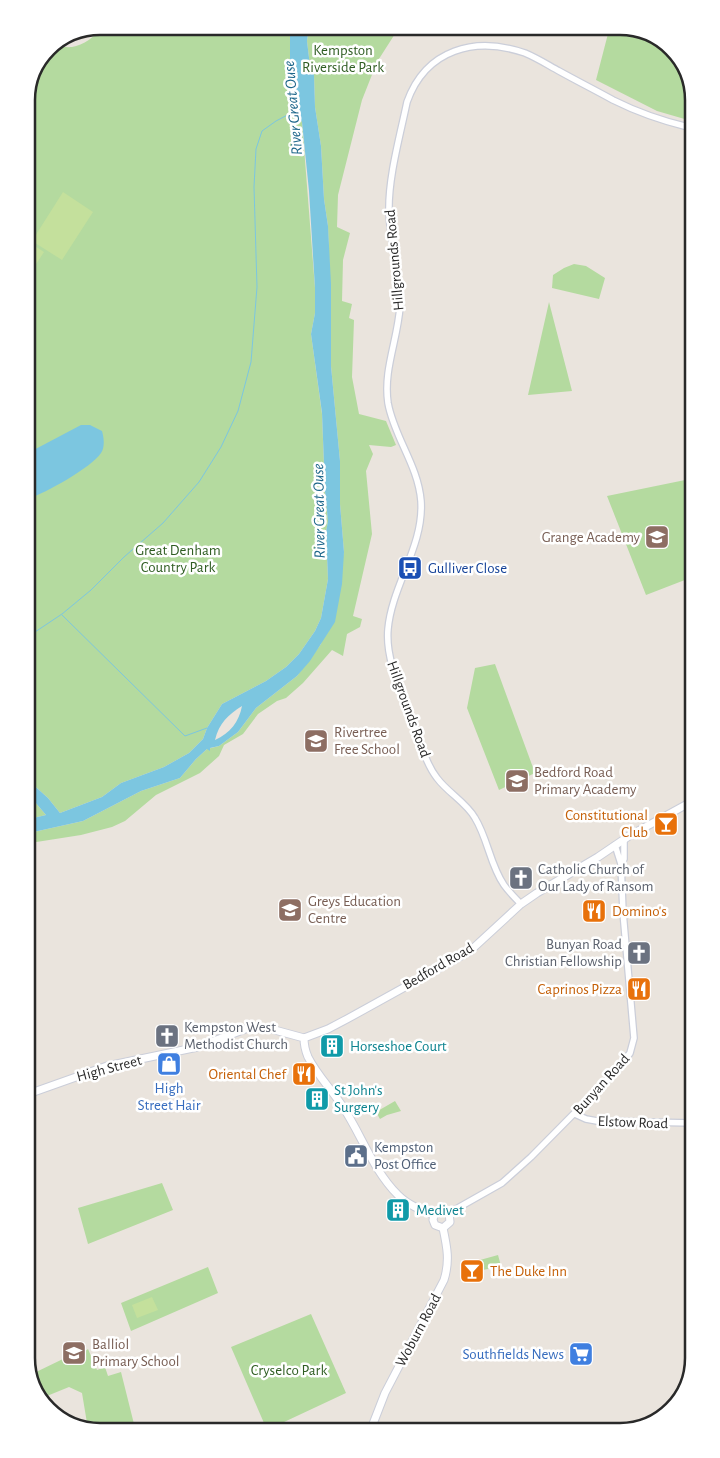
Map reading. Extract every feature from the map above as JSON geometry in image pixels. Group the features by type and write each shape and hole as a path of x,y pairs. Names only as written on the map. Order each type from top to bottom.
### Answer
{"main road":[{"name":"Bedford Road","path":"304,1038 328,1029 470,951 521,904 543,889 598,857 624,839 685,805"},
{"name":"High Street","path":"35,1091 107,1066 191,1049 248,1028 271,1028 304,1038"},
{"path":"304,1038 304,1047 311,1062 344,1108 384,1179 404,1201 434,1215 442,1211 448,1214 450,1222 443,1228 435,1225 434,1215"},
{"name":"Woburn Road","path":"373,1423 385,1393 448,1269 449,1255 443,1228"}],"street":[{"name":"Hillgrounds Road","path":"521,904 504,885 498,875 480,828 471,811 444,787 432,772 393,668 388,644 388,625 417,534 421,503 413,470 391,416 387,390 389,364 397,330 400,303 389,200 407,102 410,92 420,76 442,56 469,47 490,46 528,54 616,101 655,118 685,126"},
{"name":"Bunyan Road","path":"621,864 624,859 624,839"},
{"name":"Bunyan Road","path":"448,1214 502,1183 575,1114 630,1053 634,1038 621,864 615,845"},
{"name":"Elstow Road","path":"575,1114 586,1119 598,1121 685,1123"}],"green space":[{"name":"Great Denham Country Park","path":"100,35 290,35 290,69 295,111 302,122 315,288 315,313 311,334 322,414 328,521 326,532 328,579 321,618 315,631 299,654 286,667 266,681 222,704 207,728 203,739 189,753 164,767 121,783 102,797 60,813 48,798 35,786 35,96 40,75 54,54 63,47 72,47"},
{"name":"Kempston Riverside Park","path":"308,35 394,35 377,62 362,100 338,195 337,227 350,233 343,260 342,301 352,304 349,318 354,320 352,377 359,414 386,421 396,445 391,447 369,445 373,454 366,471 372,534 353,616 362,619 360,627 347,634 343,656 332,650 303,683 286,698 277,701 258,714 243,734 224,745 219,756 200,773 156,795 125,821 112,827 81,835 35,842 35,832 83,821 141,791 180,778 207,749 219,746 238,732 256,708 297,676 321,644 344,552 340,504 340,461 331,366 328,226 324,199 321,146 315,107 314,75 310,66"},
{"path":"608,35 624,35 645,40 660,48 672,60 680,75 684,87 685,119 657,111 596,80"},
{"path":"63,192 93,212 62,260 35,243 35,236"},
{"path":"35,246 44,252 35,266"},
{"path":"574,264 586,266 605,278 599,299 552,288 553,275"},
{"path":"549,302 572,391 528,395"},
{"name":"Grange Academy","path":"685,480 685,580 646,595 607,496"},
{"path":"495,664 535,773 499,790 467,708 475,668"},
{"path":"35,802 46,815 35,818"},
{"path":"395,1101 401,1111 380,1119 376,1112"},
{"path":"162,1183 173,1210 88,1244 78,1208"},
{"path":"498,1255 501,1266 483,1270 480,1260"},
{"path":"208,1267 218,1293 131,1331 121,1303"},
{"path":"152,1297 158,1310 137,1318 132,1305"},
{"name":"Cryselco Park","path":"311,1314 346,1393 282,1423 264,1423 231,1347"},
{"path":"88,1349 97,1370 105,1367 108,1376 121,1372 134,1423 87,1422 82,1393 69,1387 47,1396 36,1372 65,1358 67,1361"}],"water":[{"path":"290,35 308,35 310,66 314,75 315,107 321,146 324,199 328,226 331,284 331,366 340,461 340,504 344,552 342,584 335,622 310,661 297,676 256,708 238,732 219,746 210,748 210,751 207,749 180,778 141,791 83,821 35,832 35,818 46,815 35,802 35,786 48,798 60,813 102,797 121,783 164,767 189,753 203,739 207,728 222,704 266,681 286,667 299,654 315,631 321,618 328,579 326,532 328,521 322,413 311,334 315,313 315,288 309,191 302,122 295,111 290,69","holes":["242,706 239,717 225,734 215,740 225,720"]},
{"path":"81,425 90,425 102,431 103,448 96,459 78,473 35,496 35,449"}],"waterway":[{"name":"River Great Ouse","path":"35,632 62,614 91,590 124,557 163,523 199,482 221,447 238,411 251,362 257,287 254,187 256,149 262,131 295,111"},
{"path":"62,615 185,736 207,728"}],"place":[{"name":"Grange Academy","path":"657,537"},
{"name":"Gulliver Close","path":"410,568"},
{"name":"Rivertree Free School","path":"316,741"},
{"name":"Bedford Road Primary Academy","path":"517,781"},
{"name":"Constitutional Club","path":"666,824"},
{"name":"Catholic Church of Our Lady of Ransom","path":"521,878"},
{"name":"Greys Education Centre","path":"290,910"},
{"name":"Domino's","path":"594,911"},
{"name":"Bunyan Road Christian Fellowship","path":"639,953"},
{"name":"Caprinos Pizza","path":"639,989"},
{"name":"Kempston West Methodist Church","path":"167,1036"},
{"name":"Horseshoe Court","path":"332,1046"},
{"name":"High Street Hair","path":"169,1064"},
{"name":"Oriental Chef","path":"304,1074"},
{"name":"St John's Surgery","path":"317,1099"},
{"name":"Kempston Post Office","path":"356,1156"},
{"name":"Medivet","path":"398,1210"},
{"name":"The Duke Inn","path":"472,1271"},
{"name":"Balliol Primary School","path":"74,1353"},
{"name":"Southfields News","path":"581,1354"}]}
